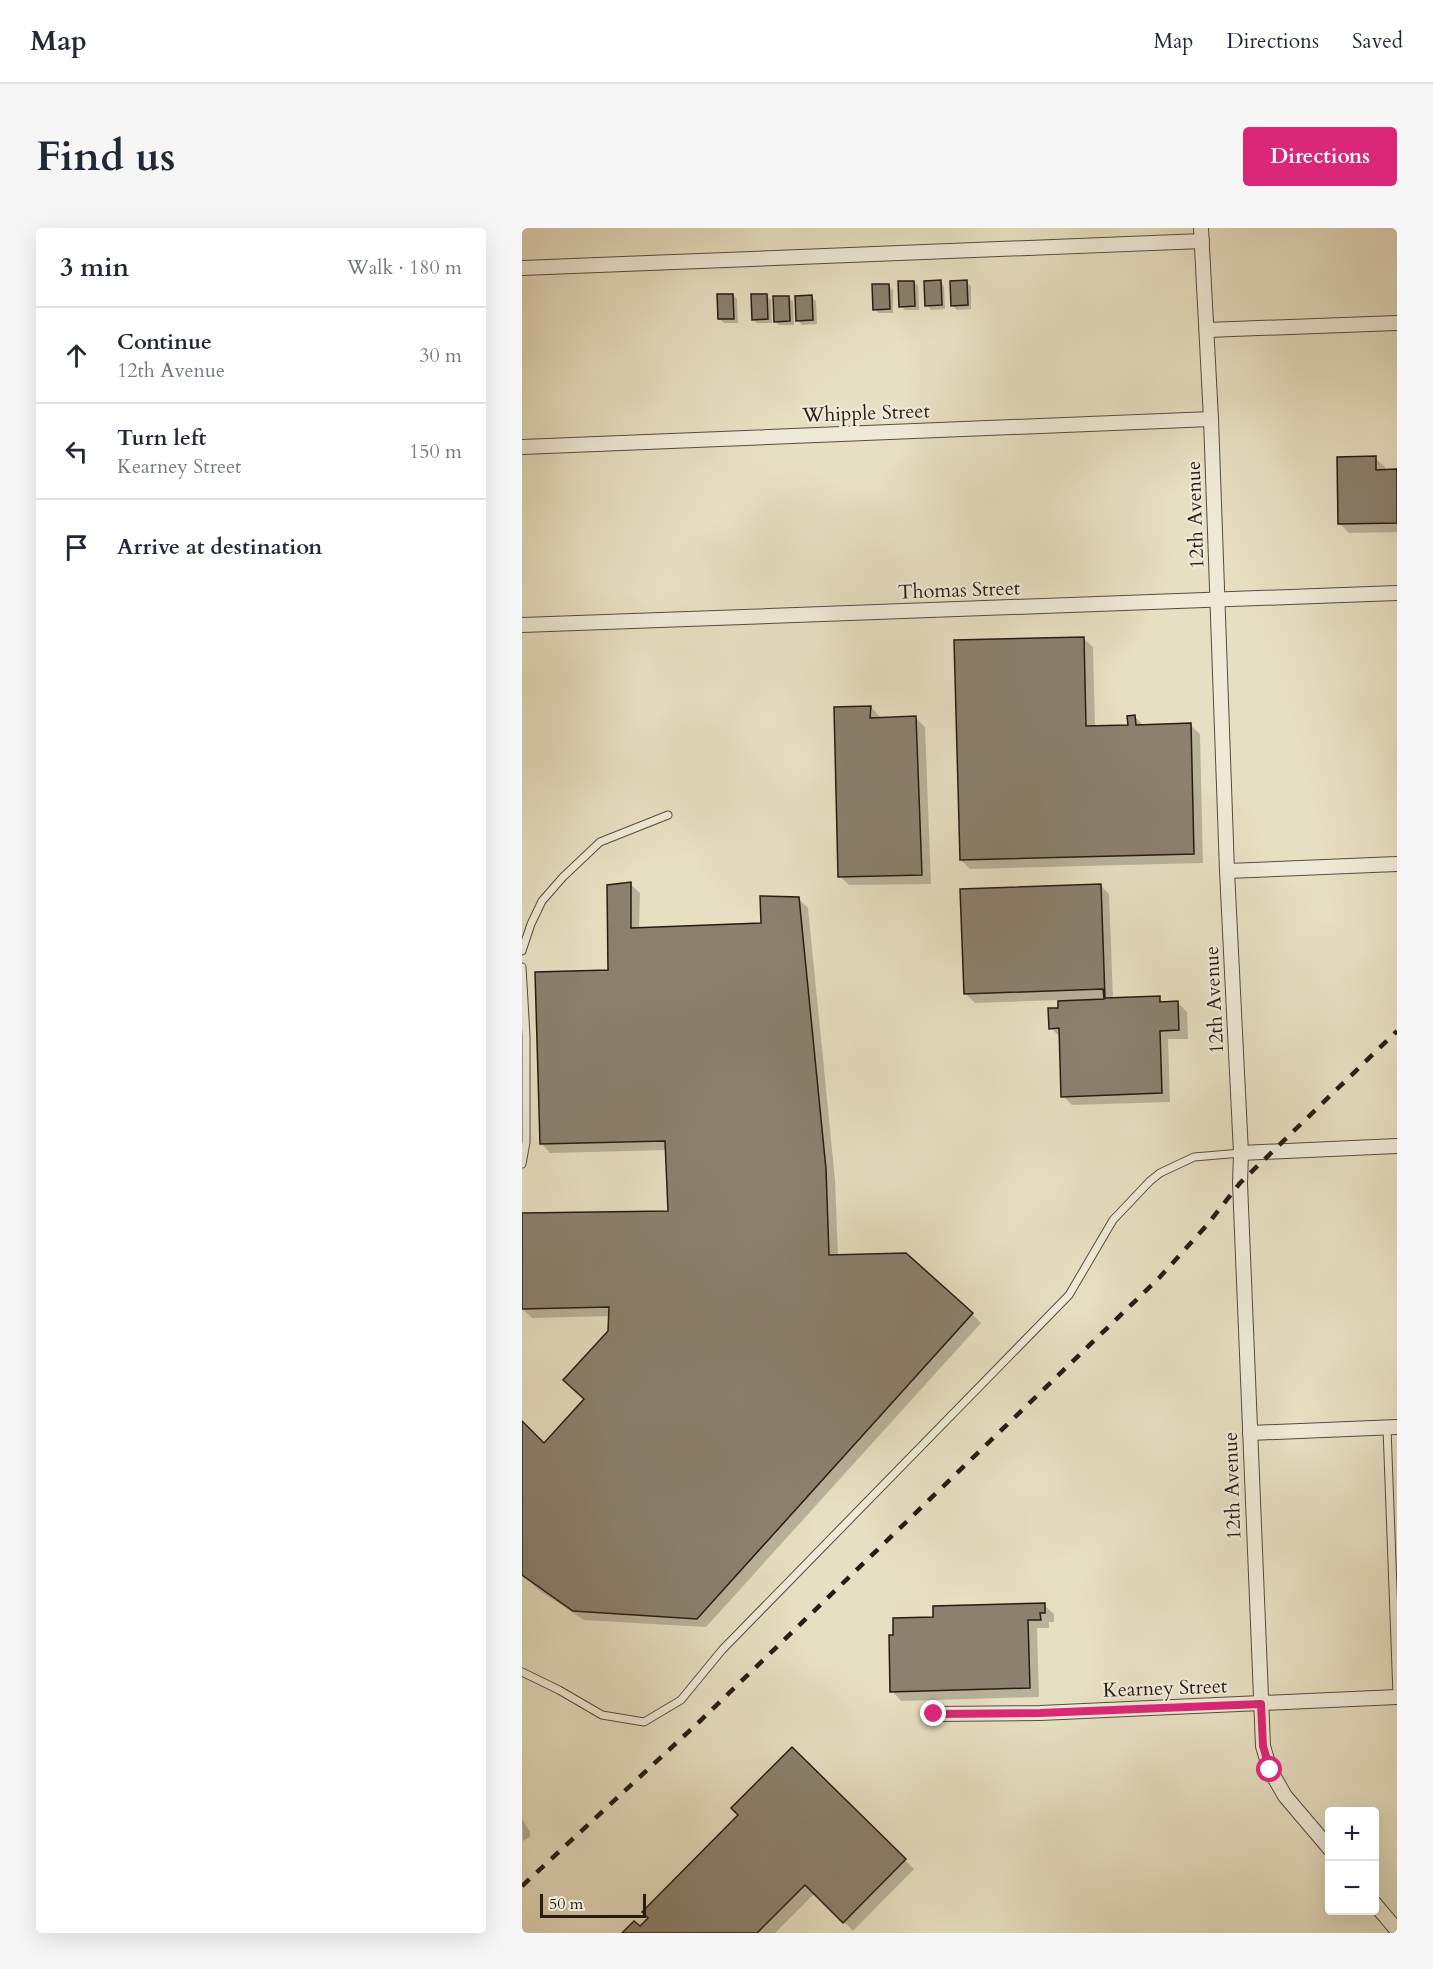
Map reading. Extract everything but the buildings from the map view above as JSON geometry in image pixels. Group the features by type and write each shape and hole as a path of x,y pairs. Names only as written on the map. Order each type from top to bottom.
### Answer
{"street":[{"path":"522,268 1202,234"},
{"name":"12th Avenue","path":"1202,234 1227,871 1241,1153 1240,1183 1263,1746 1270,1770 1285,1796 1325,1844"},
{"path":"1207,330 1397,323"},
{"name":"Whipple Street","path":"522,447 1211,419"},
{"name":"Thomas Street","path":"522,625 1397,593"},
{"path":"1227,871 1397,864"},
{"path":"1241,1153 1397,1146"},
{"path":"1250,1433 1392,1428"},
{"name":"Kearney Street","path":"934,1714 1040,1713 1397,1696"},
{"path":"1379,1909 1397,1930"}],"lane":[{"path":"522,951 542,901 563,877 600,842 668,815"},
{"path":"522,967 526,1036 526,1142 522,1164"},
{"path":"522,1672 602,1715 644,1722 681,1700 722,1650 1068,1295 1113,1220 1138,1193 1160,1173 1194,1157 1241,1153"},
{"path":"1392,1428 1397,1696"}],"railway":[{"path":"522,1886 699,1722 1159,1278 1207,1225 1240,1183 1397,1031"}],"route":[{"path":"934,1714 1040,1713 1261,1704 1263,1746 1270,1770"}]}
